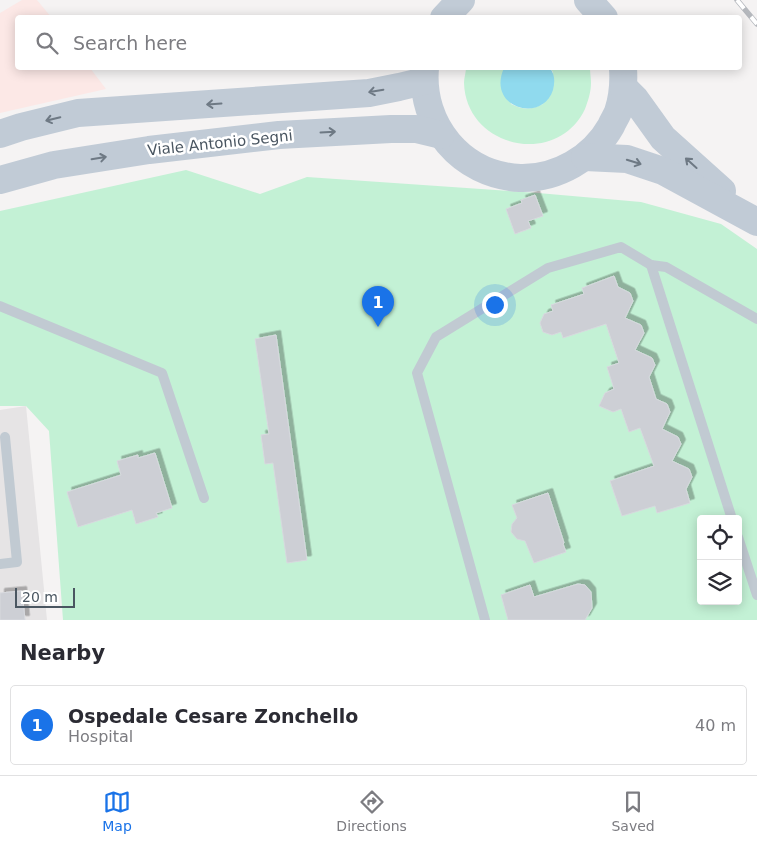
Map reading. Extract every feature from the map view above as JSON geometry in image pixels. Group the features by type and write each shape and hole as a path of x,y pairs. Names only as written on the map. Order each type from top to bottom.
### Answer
{"main road":[{"path":"447,15 461,0"},
{"path":"588,0 601,15"},
{"path":"0,134 78,113 368,93 399,87 424,74 426,100 432,118 441,135 457,152 476,166 497,174 520,178 543,176 565,169 585,157 604,137 618,114 624,78"},
{"path":"624,78 635,100 663,138 755,221"},
{"name":"Viale Antonio Segni","path":"0,180 54,165 149,150 279,135 416,128 441,135"},
{"path":"585,157 627,159 663,172 755,221"}],"lane":[{"path":"484,620 417,373 436,337 548,268 622,247 651,265 666,267 757,320"},
{"path":"651,265 731,515"},
{"path":"0,306 162,373 204,498"},
{"path":"0,564 17,562 5,437"},
{"path":"742,549 757,595"}],"shaded area":[{"path":"22,0 37,0 49,15 15,15 15,70 92,70 106,89 0,113 0,13"},
{"path":"26,406 47,620 0,620 0,410"}],"green space":[{"path":"466,70 504,70 511,104 523,108 531,108 543,104 553,72 552,70 590,70 591,83 585,109 572,127 555,139 535,144 515,143 496,135 480,123 469,105 464,83"},
{"path":"186,170 260,194 307,177 641,202 721,224 757,249 757,620 63,620 49,431 26,406 0,406 0,211"}],"water":[{"path":"503,70 551,70 554,76 553,90 547,100 538,107 528,109 518,107 509,102 503,93 500,82"}],"building":[{"path":"535,195 543,216 528,221 531,228 515,234 506,209 522,203 521,200"},
{"path":"614,276 618,287 630,293 633,301 625,318 641,325 644,333 635,350 652,358 655,365 649,377 656,399 667,404 670,412 662,429 678,437 681,444 672,461 689,469 692,477 686,489 690,503 657,513 655,506 622,516 610,481 654,466 640,428 629,432 621,409 613,412 599,406 605,393 614,389 607,367 619,363 606,324 563,338 561,332 552,335 543,332 540,323 544,314 553,311 551,305 584,294 582,288"},
{"path":"276,335 307,560 287,563 273,463 265,464 261,435 269,434 255,339"},
{"path":"155,453 172,508 156,513 158,517 136,524 132,510 78,527 67,492 121,475 117,461 138,455 138,458"},
{"path":"548,493 566,552 534,563 525,541 517,539 511,532 512,524 517,518 512,505"},
{"path":"578,584 585,585 591,592 592,608 585,620 508,620 501,595 530,585 534,597"},
{"path":"22,591 25,620 0,620 0,593"}],"railway":[{"path":"737,0 757,24"}],"place":[{"name":"Ospedale Cesare Zonchello","path":"378,327"}]}
